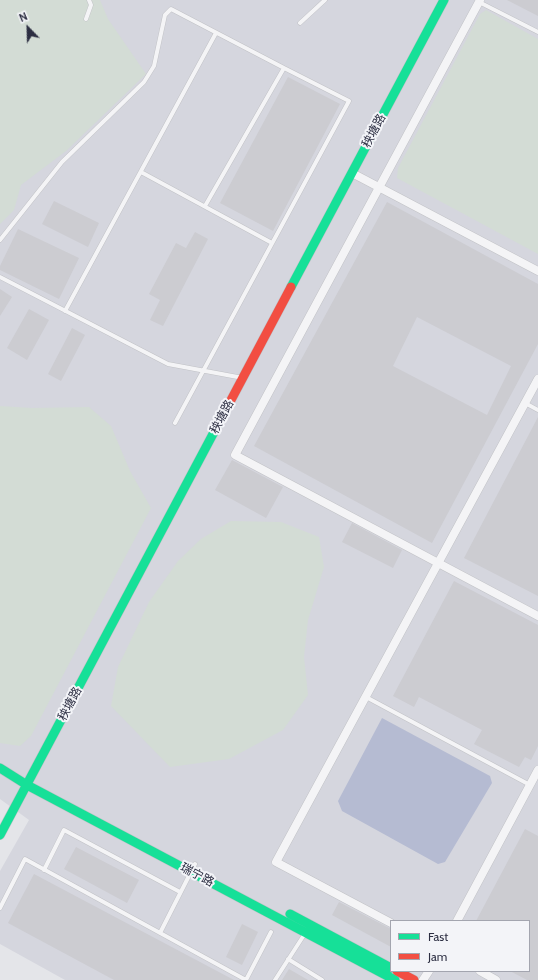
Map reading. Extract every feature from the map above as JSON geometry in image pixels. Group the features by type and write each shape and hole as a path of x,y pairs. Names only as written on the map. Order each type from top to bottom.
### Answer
{"main road":[{"name":"秧塘路","path":"0,835 444,0"},
{"name":"瑞宁路","path":"0,759 29,781"},
{"name":"瑞宁路","path":"0,768 29,781 193,868 390,967"},
{"name":"瑞宁路","path":"193,868 306,933 395,980"},
{"path":"400,972 414,980"}],"street":[{"path":"480,1 235,455 538,616"},
{"path":"352,173 538,271"},
{"path":"390,922 276,862 538,379"},
{"path":"458,920 538,770"},
{"path":"482,972 496,980"}],"lane":[{"path":"86,19 91,5 90,0"},
{"path":"300,23 325,0"},
{"path":"480,1 538,32"},
{"path":"0,240 62,162 144,82 154,66 165,15 171,9 349,101 175,423"},
{"path":"65,311 216,33"},
{"path":"205,206 284,68"},
{"path":"141,172 272,243"},
{"path":"0,278 168,364 204,369 243,378"},
{"path":"525,403 538,410"},
{"path":"366,697 530,785"},
{"path":"44,870 64,830 180,892"},
{"path":"0,908 25,859 246,980 270,932"},
{"path":"160,933 193,868"},
{"path":"275,980 306,933"},
{"path":"288,959 322,980"}],"shaded area":[{"path":"0,0 538,0 538,980 65,980 0,944 0,871 29,820 0,799"},
{"path":"0,0 100,0 108,19 146,74 66,151 21,185 14,210 0,224"},
{"path":"486,10 538,39 538,254 397,178 398,168 480,14"},
{"path":"0,406 32,408 89,407 111,426 130,471 151,508 31,736 20,746 0,743"},
{"path":"231,521 281,522 319,537 324,567 308,620 304,657 308,695 283,730 229,759 170,767 111,706 118,667 149,602 178,561 201,539"}],"water":[{"path":"382,718 490,776 492,783 445,862 438,864 342,811 338,801"}],"building":[{"path":"507,0 538,0 538,16"},
{"path":"288,77 340,104 273,231 220,203"},
{"path":"54,201 99,223 88,247 42,224"},
{"path":"387,202 538,284 538,344 432,543 254,446","holes":["417,317 511,366 487,415 393,366"]},
{"path":"18,229 79,258 59,299 0,270 0,266"},
{"path":"195,232 208,239 163,326 150,320 160,300 149,294 176,243 186,248"},
{"path":"0,289 12,297 0,316"},
{"path":"29,309 49,320 27,360 7,348"},
{"path":"72,328 85,335 61,381 48,374"},
{"path":"538,417 538,596 464,558"},
{"path":"232,460 283,487 266,518 215,490"},
{"path":"352,523 402,550 393,568 342,542"},
{"path":"454,581 538,625 538,746 531,760 525,757 519,767 474,744 482,730 419,697 414,707 393,696"},
{"path":"525,829 538,836 538,980 527,980 512,972 530,972 530,920 477,920"},
{"path":"76,847 139,880 127,903 64,869"},
{"path":"34,874 234,980 114,980 8,923"},
{"path":"339,902 390,928 390,946 332,915"},
{"path":"242,924 258,932 242,965 226,957"},
{"path":"289,969 308,980 282,980"}],"traffic: fast":[{"path":"291,287 444,0"},
{"path":"0,835 222,417"},
{"path":"0,768 27,785 395,980"},
{"path":"290,914 390,967"}],"traffic: jam":[{"path":"222,417 291,287"},
{"path":"399,972 414,980"}]}
